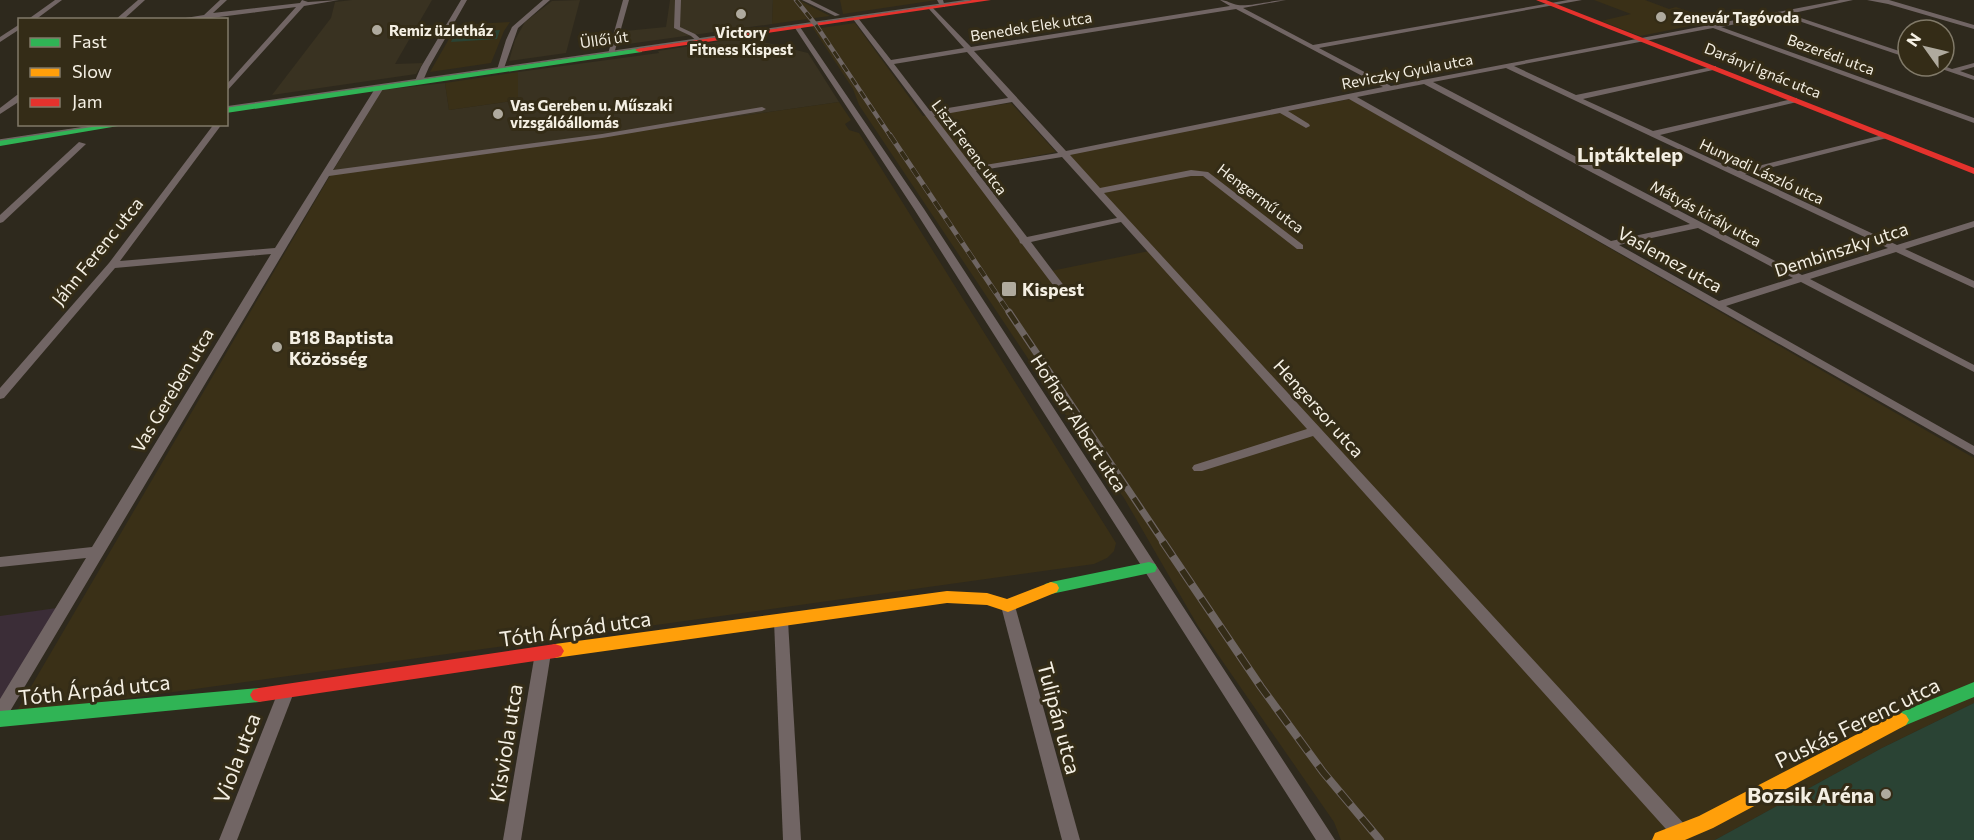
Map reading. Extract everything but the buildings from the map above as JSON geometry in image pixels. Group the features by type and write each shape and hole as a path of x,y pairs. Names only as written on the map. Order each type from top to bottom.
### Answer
{"street":[{"path":"33,18 59,0"},
{"path":"120,18 142,0"},
{"path":"204,18 224,0"},
{"path":"204,18 305,2 336,0"},
{"path":"418,83 464,0"},
{"path":"499,71 515,27 547,0"},
{"path":"611,54 626,0"},
{"path":"678,0 677,28 693,35 701,42"},
{"path":"805,0 843,16"},
{"name":"Üllői út","path":"228,110 798,28 843,16 987,0"},
{"path":"1223,0 1390,88"},
{"name":"Benedek Elek utca","path":"890,62 1283,0"},
{"path":"1312,47 1546,2 1579,0"},
{"name":"Reviczky Gyula utca","path":"970,170 1064,154 1425,81 1850,0"},
{"path":"1870,0 1889,3 1974,27"},
{"path":"228,88 305,2"},
{"name":"Darányi Ignác utca","path":"1546,2 1974,171"},
{"name":"Hengersor utca","path":"938,5 1012,100 1098,191 1680,832"},
{"path":"1780,12 1896,52"},
{"name":"Liszt Ferenc utca","path":"843,16 890,62 1063,291"},
{"name":"Bezerédi utca","path":"1712,25 1974,121"},
{"path":"0,40 18,28"},
{"name":"Hofherr Albert utca","path":"798,28 919,209 1326,840"},
{"path":"0,40 18,39"},
{"path":"1956,70 1974,65"},
{"name":"Hunyadi László utca","path":"1507,66 1974,285"},
{"path":"1575,98 1713,68"},
{"path":"1956,72 1974,78"},
{"name":"Mátyás király utca","path":"1425,81 1974,369"},
{"name":"Vas Gereben utca","path":"0,713 278,251 379,89"},
{"name":"Vaslemez utca","path":"1350,96 1974,451"},
{"path":"0,112 18,98"},
{"path":"929,114 1012,100"},
{"path":"1652,134 1794,100"},
{"path":"325,174 602,136 762,109"},
{"path":"1281,110 1306,126"},
{"path":"0,143 85,133 117,126"},
{"name":"Jáhn Ferenc utca","path":"0,395 112,265 216,126"},
{"path":"0,220 85,133"},
{"path":"1736,174 1884,136"},
{"name":"Hengermű utca","path":"1098,191 1191,173 1205,174 1300,247"},
{"path":"1023,241 1123,219"},
{"name":"Dembinszky utca","path":"1718,305 1974,224"},
{"path":"1609,244 1697,225"},
{"path":"112,265 278,251"},
{"path":"1198,468 1315,431"},
{"path":"0,562 97,552"},
{"path":"1008,606 1043,590 1149,568"},
{"name":"Tóth Árpád utca","path":"0,719 286,692 543,653 947,597 987,598 1008,606"},
{"name":"Tulipán utca","path":"1008,606 1071,840"},
{"path":"781,621 792,840"},
{"name":"Kisviola utca","path":"512,840 543,653"},
{"name":"Puskás Ferenc utca","path":"1662,840 1706,822 1910,715 1974,689"},
{"name":"Viola utca","path":"228,840 286,692"}],"shaded area":[{"path":"432,0 395,64 423,63 416,74 272,95 331,18 335,2"},
{"path":"580,0 566,53 509,61 515,40 525,22 552,1"},
{"path":"670,0 773,0 772,24 621,45 625,31 666,27"},
{"path":"773,0 799,0 830,16 814,18 821,28 855,23 923,116 1011,103 1056,152 973,168 1051,271 1154,250 1068,154 1350,99 1974,458 1974,703 1882,748 1715,840 1341,840 1334,822 1198,626 1124,498 1093,456 859,105 853,89 807,19 772,24"},
{"path":"840,0 937,0 843,14"},
{"name":"Zenevár Tagóvoda","path":"1594,0 1645,0 1669,9 1676,7 1715,21 1640,36 1601,21 1631,14"},
{"path":"510,22 491,63 430,72 457,25"},
{"path":"728,40 768,43 808,53 839,102 331,174 382,90 445,83 449,110 518,100 518,72 659,53 658,51"},
{"path":"518,72 518,100 449,110 445,83"},
{"path":"839,102 851,120 845,124 849,130 859,133 1116,543 1114,551 1107,558 1094,564 15,714 331,174"},
{"path":"64,607 0,713 0,616"}],"green space":[{"path":"500,30 497,39 451,42 455,33"},
{"name":"Bozsik Aréna","path":"1974,703 1974,840 1715,840 1882,748"}],"tram line":[{"path":"228,107 970,0"},
{"path":"0,140 94,126"}],"railway":[{"path":"796,0 816,25 891,137"},
{"path":"890,135 1010,314"},
{"path":"1009,312 1164,543"},
{"path":"1163,542 1261,687 1323,772 1380,840"}],"traffic: fast":[{"path":"228,110 639,50"},
{"path":"0,143 113,126"},
{"path":"1051,588 1149,568"},
{"path":"1900,720 1974,689"},
{"path":"0,719 259,695"}],"traffic: slow":[{"path":"555,651 947,597 987,599 1008,606 1051,588"},
{"path":"1662,840 1706,822 1900,720"}],"traffic: jam":[{"path":"639,50 987,0"},
{"path":"1540,0 1974,171"},
{"path":"259,695 555,651"}],"place":[{"name":"Victory Fitness Kispest","path":"741,14"},
{"name":"Zenevár Tagóvoda","path":"1661,17"},
{"name":"Remiz üzletház","path":"377,30"},
{"name":"Vas Gereben u. Műszaki vizsgálóállomás","path":"498,114"},
{"name":"Kispest","path":"1009,289"},
{"name":"B18 Baptista Közösség","path":"277,347"},
{"name":"Bozsik Aréna","path":"1886,794"}],"district":[{"name":"Liptáktelep","path":"1630,154"}]}
